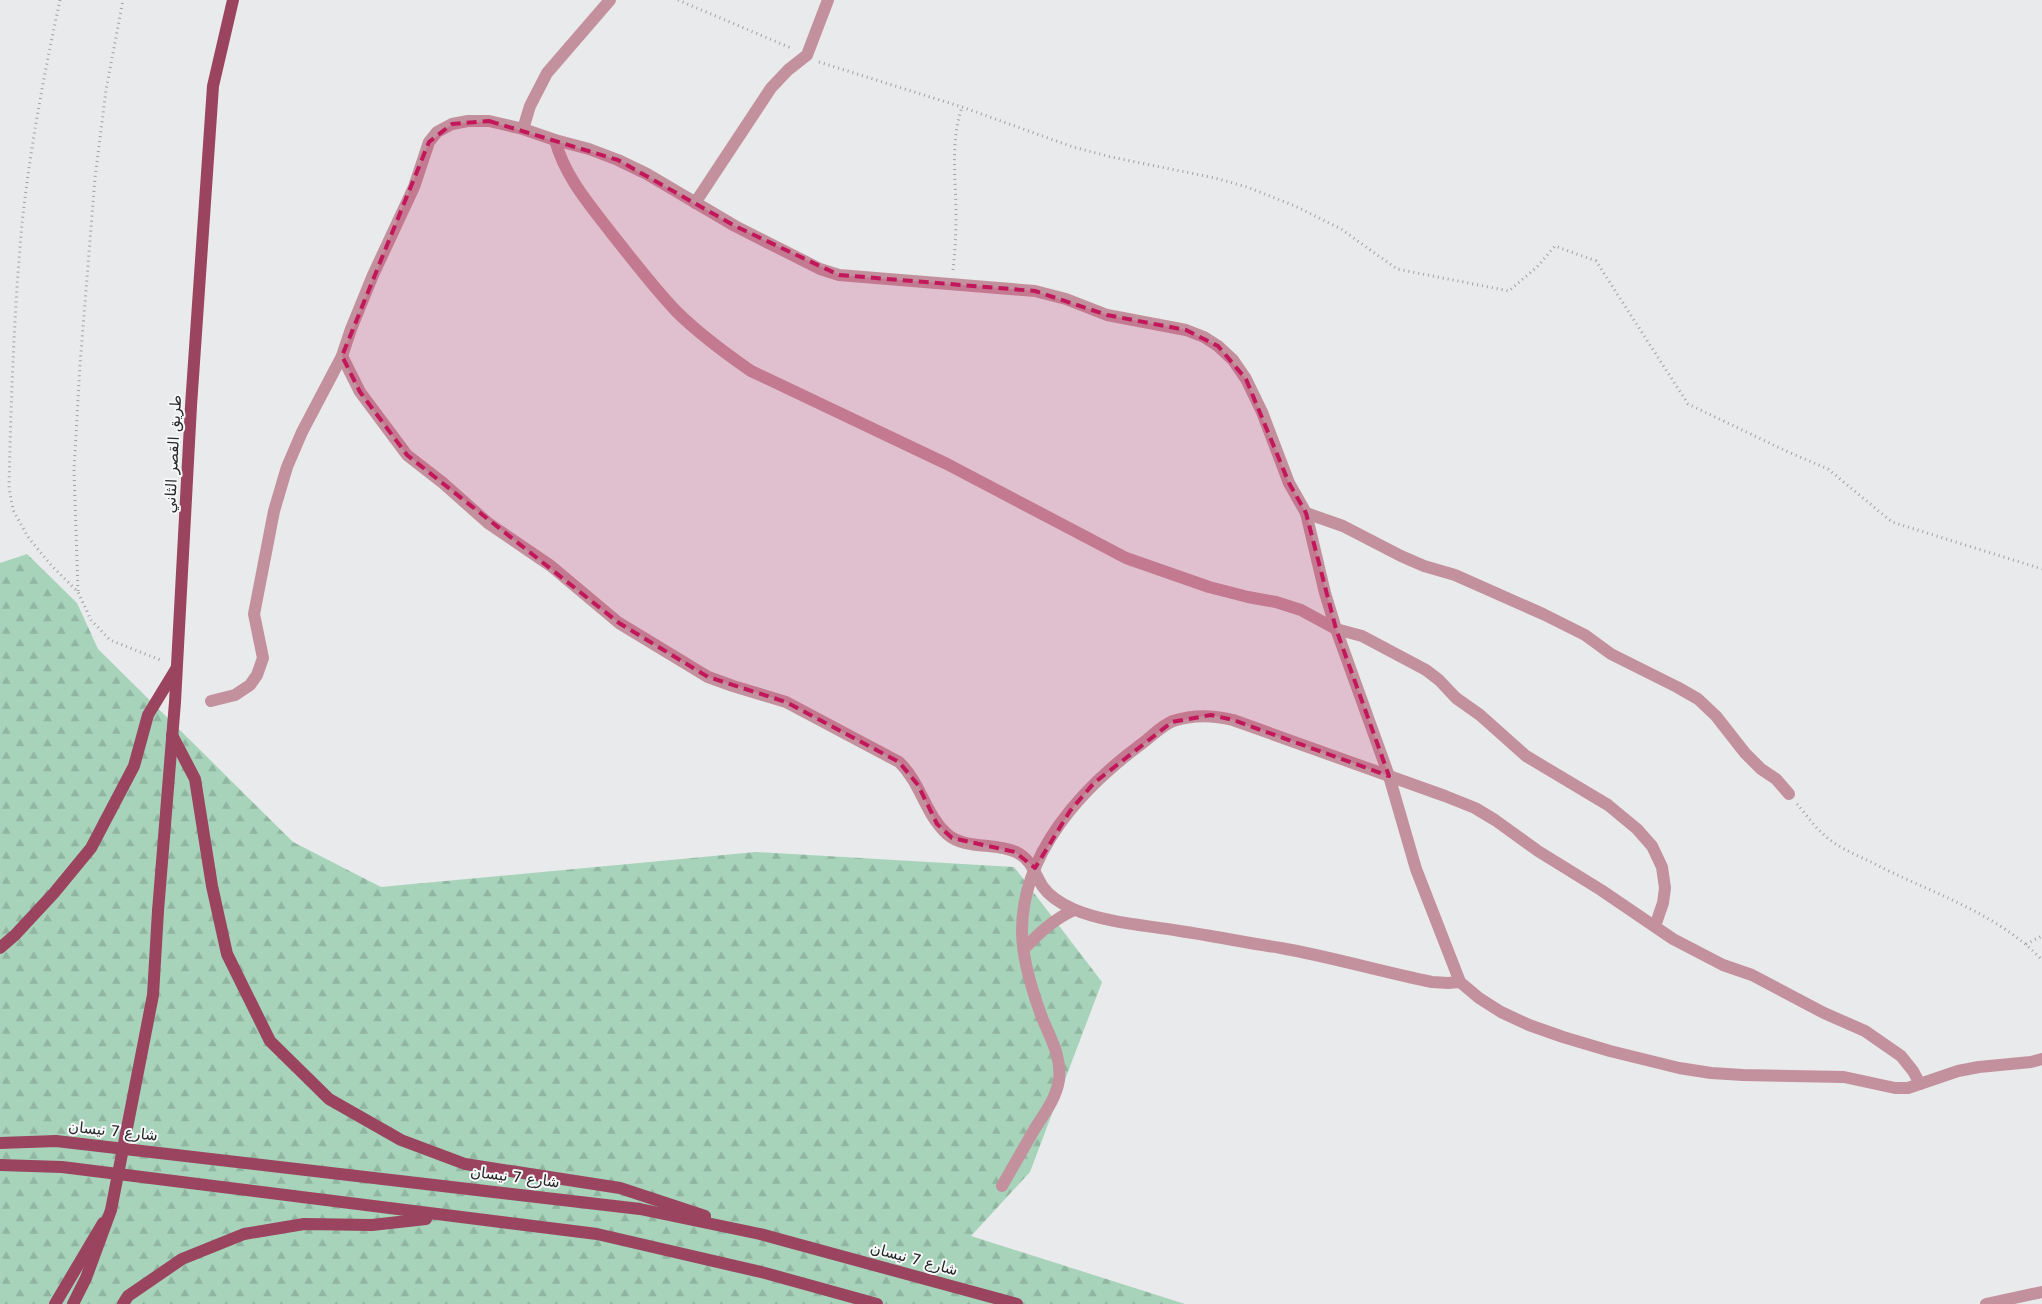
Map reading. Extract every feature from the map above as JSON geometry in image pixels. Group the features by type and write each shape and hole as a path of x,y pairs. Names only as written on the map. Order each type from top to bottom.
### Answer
{"main road":[{"name":"طريق القصر الثاني","path":"111,1210 153,994 177,667 213,86 233,0"},
{"path":"0,948 15,935 54,893 91,848 134,766 148,715 177,667"},
{"path":"172,735 195,779 212,886 227,954 270,1041 329,1099 401,1140 465,1164 620,1188 760,1234"},
{"name":"شارع 7 نيسان","path":"0,1143 56,1141 447,1185 640,1209 760,1234 1017,1304"},
{"path":"3,1165 62,1167 597,1234 765,1273 876,1304"},
{"path":"54,1304 111,1210"},
{"path":"73,1304 86,1278 111,1210"},
{"path":"123,1304 128,1296 182,1259 244,1234 304,1224 372,1225 445,1216"}],"street":[{"path":"523,129 530,106 547,73 610,0"},
{"path":"695,203 772,88 788,70 807,55 828,0"},
{"path":"211,701 234,695 250,685 258,675 263,658 254,614 274,512 287,467 302,432 342,356 369,284 414,187 429,142 437,132 452,124 468,121 489,121 590,149 618,160 647,174 734,226 820,269 839,275 952,286 1035,291 1066,299 1108,315 1186,330 1218,346 1233,360 1246,379 1262,412 1289,483 1306,514 1336,629 1389,776 1416,869 1460,982 1479,998 1501,1012 1529,1025 1610,1052 1679,1068 1742,1075 1844,1077 1895,1088 1908,1088 1958,1071 2042,1059"},
{"path":"555,140 560,159 570,179 644,276 676,311 725,353 750,371 947,464 1126,558 1209,587 1276,602 1301,610 1336,629 1362,636 1426,670 1439,680 1456,698 1526,756 1608,805 1637,829 1652,846 1662,867 1665,888 1663,903 1655,926"},
{"path":"342,356 360,392 407,456 443,483 488,523 551,566 619,623 708,677 786,702 899,762 909,771 918,785 937,824 952,838 963,842 1015,852 1026,858 1035,868 1043,887 1051,895 1074,910 1117,921 1307,953 1432,982 1448,984 1460,982"},
{"path":"1306,514 1343,526 1409,559 1455,576 1543,614 1585,635 1611,654 1698,699 1716,716 1744,753 1761,769 1776,779 1789,794"},
{"path":"1002,1186 1052,1102 1059,1075 1057,1053 1040,1013 1026,964 1024,949 1022,931 1024,912 1035,868 1042,851 1070,810 1094,783 1126,755 1172,722 1192,716 1211,715 1233,720 1445,796 1482,812 1673,939 1723,965 1752,975 1824,1013 1865,1031 1901,1056 1913,1071 1920,1084"},
{"path":"1024,949 1060,916 1074,910"},
{"path":"1986,1304 2042,1292"}],"path":[{"path":"60,0 37,118 22,223 14,328 9,488 13,510 28,537 51,565 78,592 92,620 110,640 177,667"},
{"path":"78,592 74,470 80,365 95,178 106,90 123,0"},
{"path":"678,0 817,61 870,80 962,107 1073,147 1215,178 1247,187 1295,206 1341,229 1397,270 1509,292 1555,246 1596,261 1688,404 1828,469 1892,522 2042,568"},
{"path":"952,286 956,215 953,156 957,121 962,107"},
{"path":"1789,794 1821,833 1834,843 1897,876 1939,893 1984,918 2026,944 2042,960"},
{"path":"2026,944 2042,936"}],"highlighted area":[{"path":"489,121 618,160 735,226 839,275 1035,291 1107,315 1186,330 1218,346 1246,379 1289,483 1306,513 1336,629 1389,776 1233,720 1211,715 1172,722 1094,783 1070,811 1035,868 1015,852 952,838 937,824 918,785 899,762 786,702 708,677 619,623 407,455 360,392 342,356 429,142 452,124"}],"green space":[{"path":"27,554 77,603 98,649 293,842 381,887 756,852 1014,867 1102,982 1030,1172 971,1236 1185,1304 0,1304 0,563"}]}
